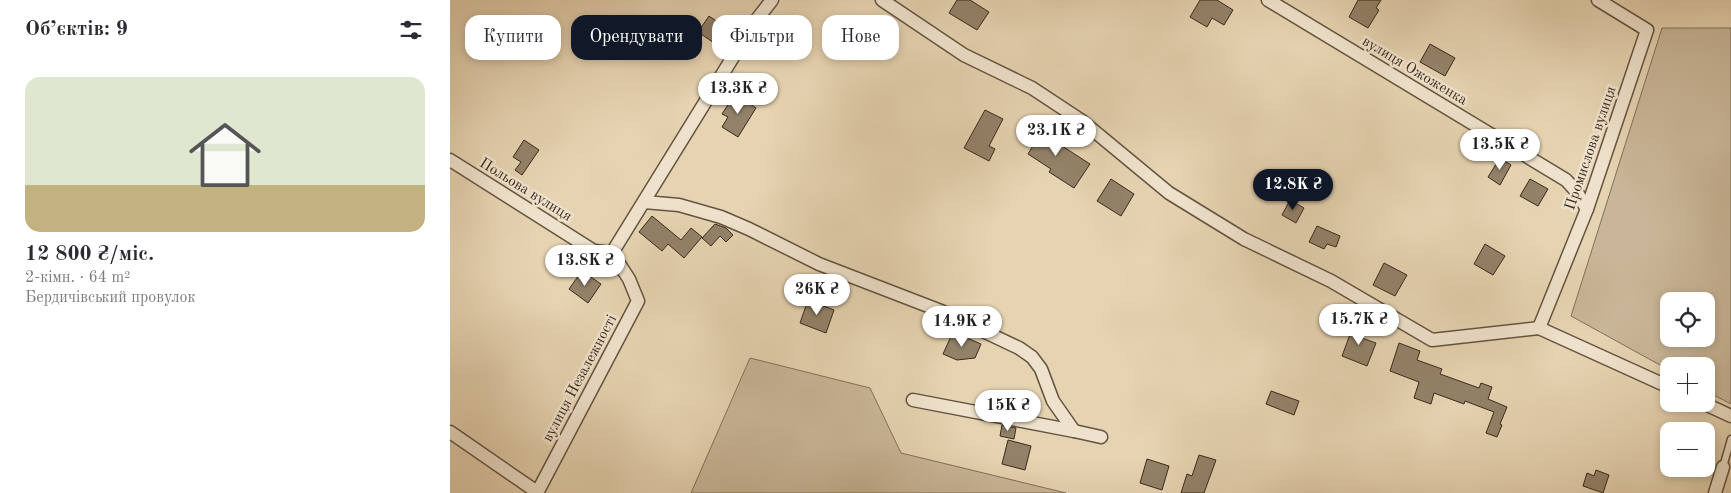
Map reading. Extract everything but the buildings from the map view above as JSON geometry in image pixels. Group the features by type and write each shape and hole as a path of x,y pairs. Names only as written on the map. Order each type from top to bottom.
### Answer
{"street":[{"path":"612,253 754,23 772,0"},
{"path":"882,0 964,56 1032,88 1082,121 1169,193 1244,239 1332,281 1432,340 1539,328 1660,384"},
{"name":"вулиця Ожоженка","path":"1268,0 1566,180 1576,191 1587,209"},
{"name":"Промислова вулиця","path":"1539,328 1587,209 1648,30 1598,0"},
{"name":"Польова вулиця","path":"450,160 594,251 612,253"},
{"path":"644,202 680,205 721,217 750,229 820,264 941,311 1019,348 1032,357 1041,369 1053,401 1074,431"},
{"name":"вулиця Незалежності","path":"537,492 638,301 629,279 612,253"},
{"path":"913,400 1101,437"},
{"path":"1715,409 1731,416"},
{"path":"450,432 537,492"},
{"path":"1715,493 1723,467"}],"lane":[{"path":"1723,467 1731,439"}],"shaded area":[{"path":"1662,28 1731,28 1731,404 1715,396 1715,357 1660,357 1660,365 1571,316"},
{"path":"750,358 870,388 901,453 1066,493 691,493"}]}
